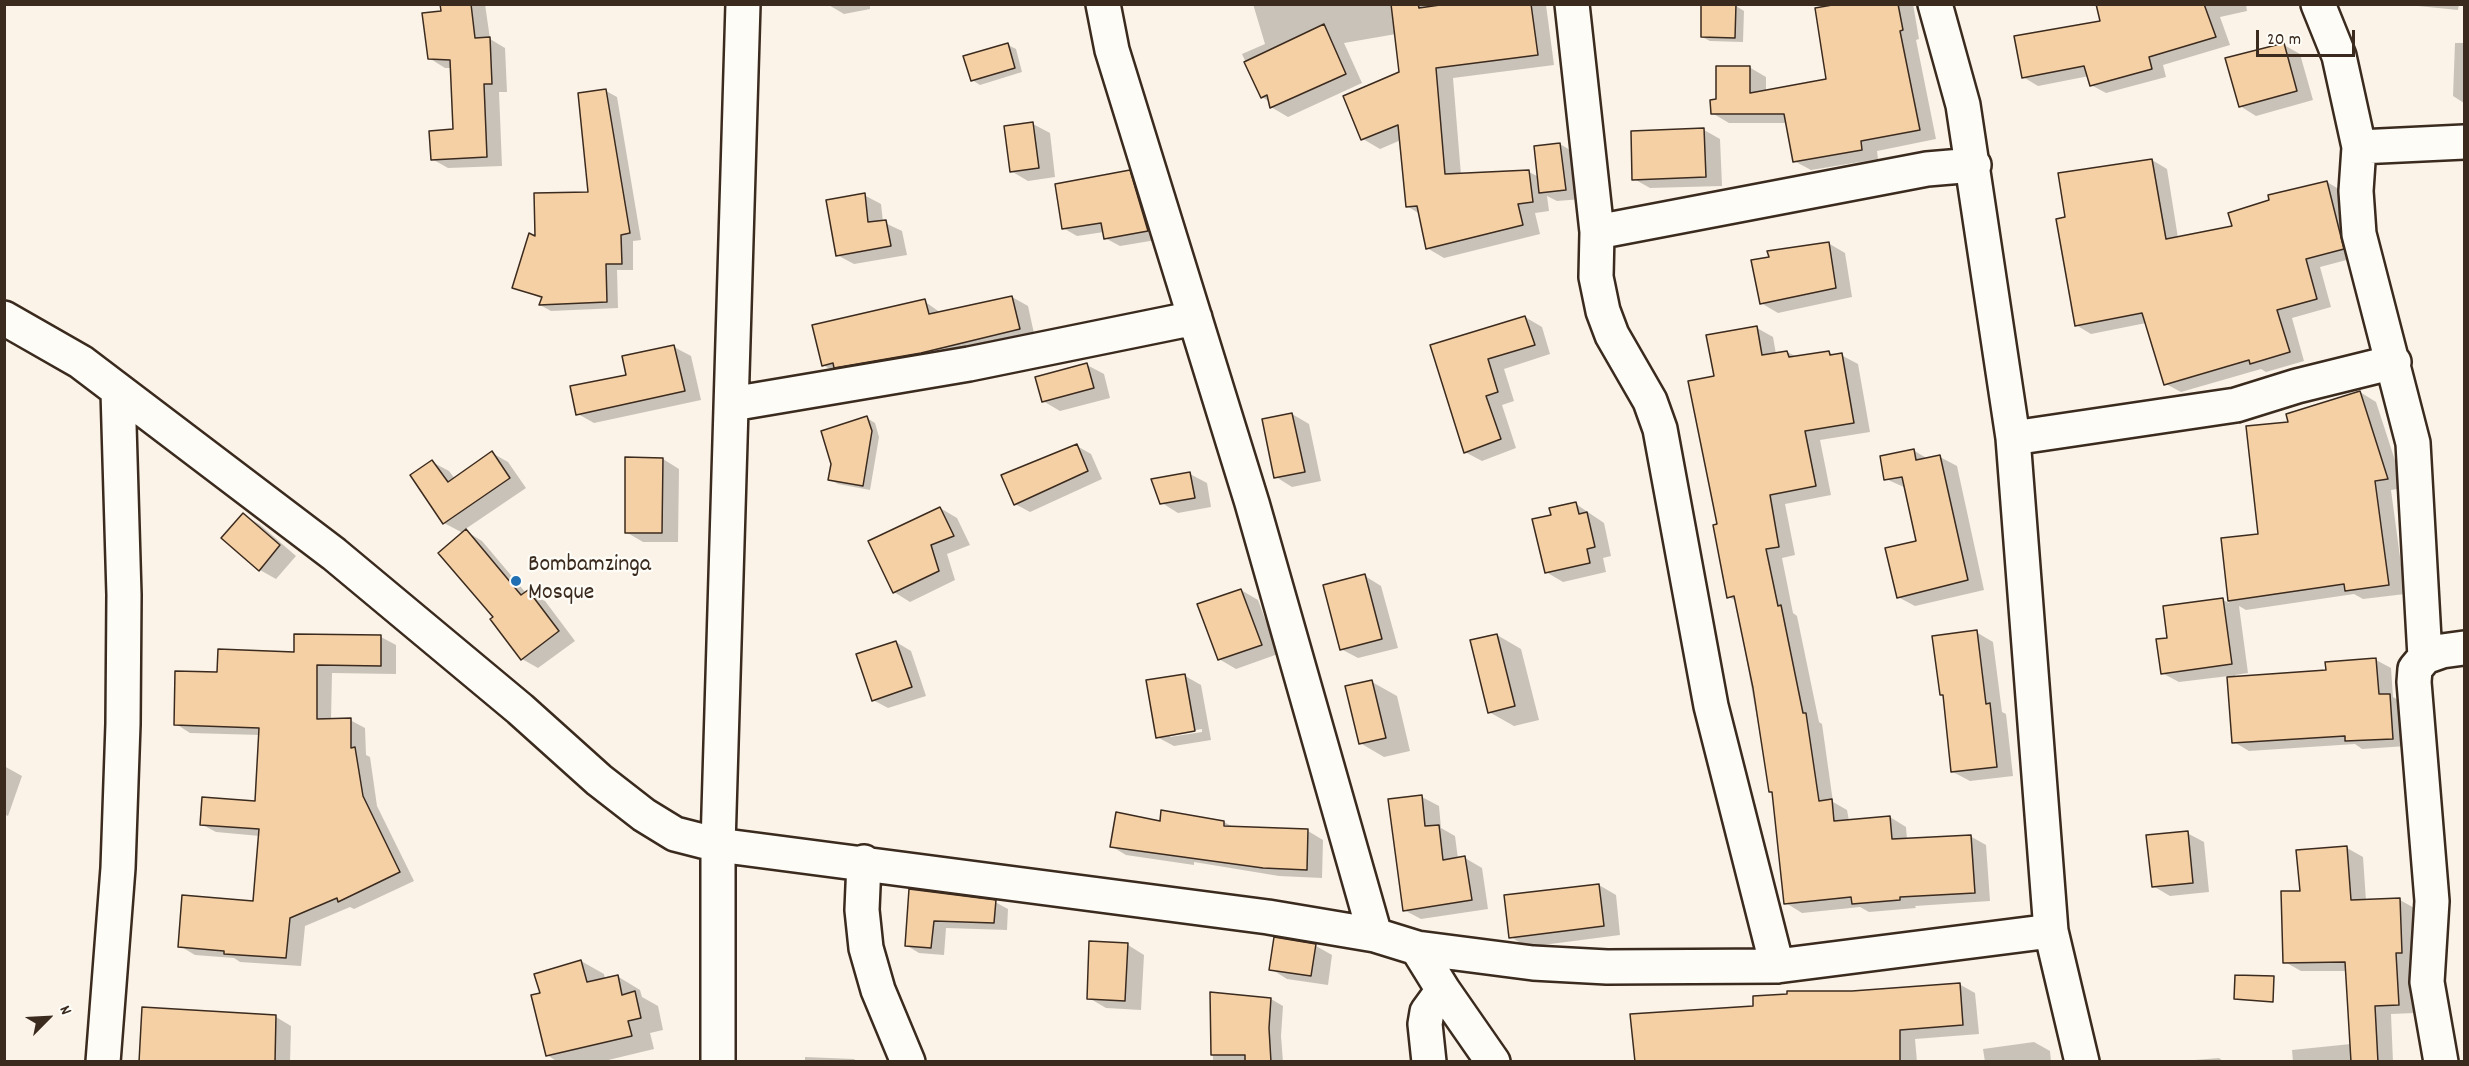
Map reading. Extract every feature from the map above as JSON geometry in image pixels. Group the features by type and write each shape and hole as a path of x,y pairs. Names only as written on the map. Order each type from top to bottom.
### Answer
{"street":[{"path":"718,1062 718,845 743,4"},
{"path":"1103,4 1112,50 1252,503 1375,935"},
{"path":"1572,4 1597,232 1596,277 1612,335 1650,401 1660,429 1711,706 1777,966"},
{"path":"1935,4 1963,105 1974,165 2013,438 2051,931 2082,1062"},
{"path":"2318,4 2339,56 2359,147 2356,191 2359,234 2394,362 2413,443 2425,657"},
{"path":"2359,147 2464,142"},
{"path":"1597,232 1927,169 1974,165"},
{"path":"4,318 81,362 334,554 520,709 598,780 675,834 718,845 864,862 1268,917 1375,935 1417,948 1533,963 1596,966 1777,966 2051,931"},
{"path":"732,404 969,364 1195,318"},
{"path":"2013,438 2236,405 2297,386 2394,362"},
{"path":"103,1062 118,868 123,724 124,595 118,391"},
{"path":"2441,1062 2427,982 2432,901 2414,682 2415,669 2425,657 2442,651 2464,648"},
{"path":"864,862 862,910 866,948 878,990 908,1062"},
{"path":"1417,948 1493,1062"},
{"path":"1429,1062 1425,1024 1427,1012 1443,990"}],"building":[{"path":"440,4 471,4 475,38 490,37 492,84 484,84 487,157 431,160 429,131 453,129 450,60 428,59 422,13 441,11"},
{"path":"1391,4 1418,4 1419,8 1447,4 1531,4 1538,55 1436,68 1445,174 1529,170 1533,202 1518,204 1523,225 1426,249 1417,206 1406,207 1398,125 1361,140 1343,96 1399,72"},
{"path":"1701,4 1736,4 1735,38 1701,37"},
{"path":"1838,4 1898,4 1903,30 1900,31 1920,130 1861,141 1862,150 1793,162 1784,114 1711,114 1710,100 1716,99 1716,66 1750,66 1750,93 1826,79 1815,8"},
{"path":"2096,4 2204,4 2216,37 2149,57 2152,69 2090,86 2084,66 2022,78 2014,36 2100,21"},
{"path":"1324,24 1346,74 1270,108 1267,95 1261,98 1244,62"},
{"path":"1008,43 1015,68 971,81 963,56"},
{"path":"2284,43 2297,91 2239,107 2225,58"},
{"path":"606,89 630,233 621,235 622,264 606,264 607,302 539,305 542,297 512,288 529,233 535,236 534,193 588,192 578,93"},
{"path":"1033,122 1039,168 1010,172 1004,126"},
{"path":"1704,128 1706,177 1632,180 1631,131"},
{"path":"1560,143 1566,190 1539,193 1534,146"},
{"path":"2152,159 2166,239 2232,226 2228,213 2269,200 2268,195 2327,181 2344,249 2306,259 2317,299 2277,310 2290,352 2250,364 2249,360 2164,385 2142,313 2075,326 2056,219 2065,217 2058,173"},
{"path":"1130,170 1148,231 1104,239 1101,223 1062,229 1055,184"},
{"path":"865,193 868,222 886,220 891,246 836,256 826,200"},
{"path":"1829,242 1836,288 1760,304 1751,260 1769,257 1767,251"},
{"path":"1012,296 1020,329 921,353 834,368 833,363 822,366 812,325 925,299 929,314"},
{"path":"1525,316 1535,345 1488,359 1498,392 1486,396 1501,439 1464,453 1430,345"},
{"path":"1757,326 1762,355 1787,351 1789,357 1829,351 1830,355 1842,353 1854,423 1805,431 1816,486 1770,495 1779,547 1766,549 1778,606 1781,605 1803,713 1806,713 1819,801 1832,799 1834,821 1890,816 1892,839 1971,835 1975,893 1900,897 1900,900 1852,904 1851,897 1784,904 1772,792 1769,792 1753,688 1734,596 1727,598 1713,525 1717,524 1688,381 1714,376 1706,335"},
{"path":"674,345 685,391 576,415 570,386 626,375 622,356"},
{"path":"1087,363 1094,388 1042,402 1035,377"},
{"path":"2360,391 2388,479 2375,481 2389,585 2345,591 2344,584 2228,601 2221,538 2258,534 2246,426 2288,422 2286,414"},
{"path":"1292,413 1305,472 1274,478 1262,419"},
{"path":"867,416 872,431 863,486 828,480 831,464 821,431"},
{"path":"1077,444 1088,471 1014,505 1001,475"},
{"path":"1914,449 1916,460 1940,455 1968,580 1897,598 1885,548 1916,541 1902,477 1884,480 1880,456"},
{"path":"492,451 510,478 443,524 410,475 432,460 448,482"},
{"path":"625,457 663,458 662,533 625,533"},
{"path":"1190,472 1195,498 1160,504 1151,479"},
{"path":"1576,502 1579,514 1587,512 1595,547 1587,549 1590,563 1545,573 1532,519 1551,515 1549,508"},
{"path":"940,507 954,536 931,545 939,571 893,593 868,541"},
{"path":"243,513 280,545 259,571 221,538"},
{"path":"466,529 521,595 528,590 559,631 521,660 490,619 493,617 438,553"},
{"path":"1365,574 1382,639 1340,650 1323,585"},
{"path":"1241,589 1262,645 1218,660 1197,604"},
{"path":"2223,598 2232,664 2161,674 2156,639 2167,638 2163,606"},
{"path":"1977,630 1986,704 1990,703 1997,767 1951,772 1943,695 1940,695 1932,636"},
{"path":"294,634 381,635 381,666 317,665 317,719 351,718 351,748 355,747 363,796 400,872 338,902 337,898 290,918 286,958 224,954 224,951 178,947 182,895 253,901 259,829 200,825 202,797 255,801 259,728 174,725 175,671 217,672 218,649 294,652"},
{"path":"1497,634 1515,706 1488,713 1470,640"},
{"path":"896,641 912,687 872,701 856,654"},
{"path":"2376,658 2379,694 2390,694 2393,739 2345,741 2345,736 2232,743 2227,677 2326,670 2325,662"},
{"path":"1185,674 1195,731 1156,738 1146,680"},
{"path":"1372,680 1386,738 1359,744 1345,686"},
{"path":"1422,795 1425,826 1439,825 1443,860 1465,856 1472,900 1403,911 1388,799"},
{"path":"1161,810 1224,821 1224,826 1308,829 1307,870 1263,868 1110,847 1116,812 1160,821"},
{"path":"2188,831 2193,883 2152,887 2146,835"},
{"path":"2347,846 2351,900 2400,898 2402,953 2396,953 2399,1005 2375,1006 2378,1062 2351,1062 2345,962 2283,963 2281,891 2300,891 2296,850"},
{"path":"1599,884 1604,926 1509,938 1504,895"},
{"path":"909,889 996,900 994,923 934,921 931,948 905,946"},
{"path":"1274,937 1316,944 1311,976 1269,970"},
{"path":"1089,941 1128,943 1125,1001 1087,999"},
{"path":"581,960 587,982 618,975 622,995 635,991 641,1018 628,1021 632,1036 546,1056 531,995 540,993 534,974"},
{"path":"2235,975 2274,976 2273,1002 2234,999"},
{"path":"1960,983 1963,1025 1900,1030 1900,1062 1635,1062 1630,1014 1753,1006 1753,996 1787,994 1787,991 1852,991"},
{"path":"1210,992 1271,998 1269,1028 1271,1062 1245,1062 1245,1055 1211,1055"},
{"path":"142,1007 276,1015 275,1062 139,1062"}],"place":[{"name":"Bombamzinga Mosque","path":"516,581"}]}
